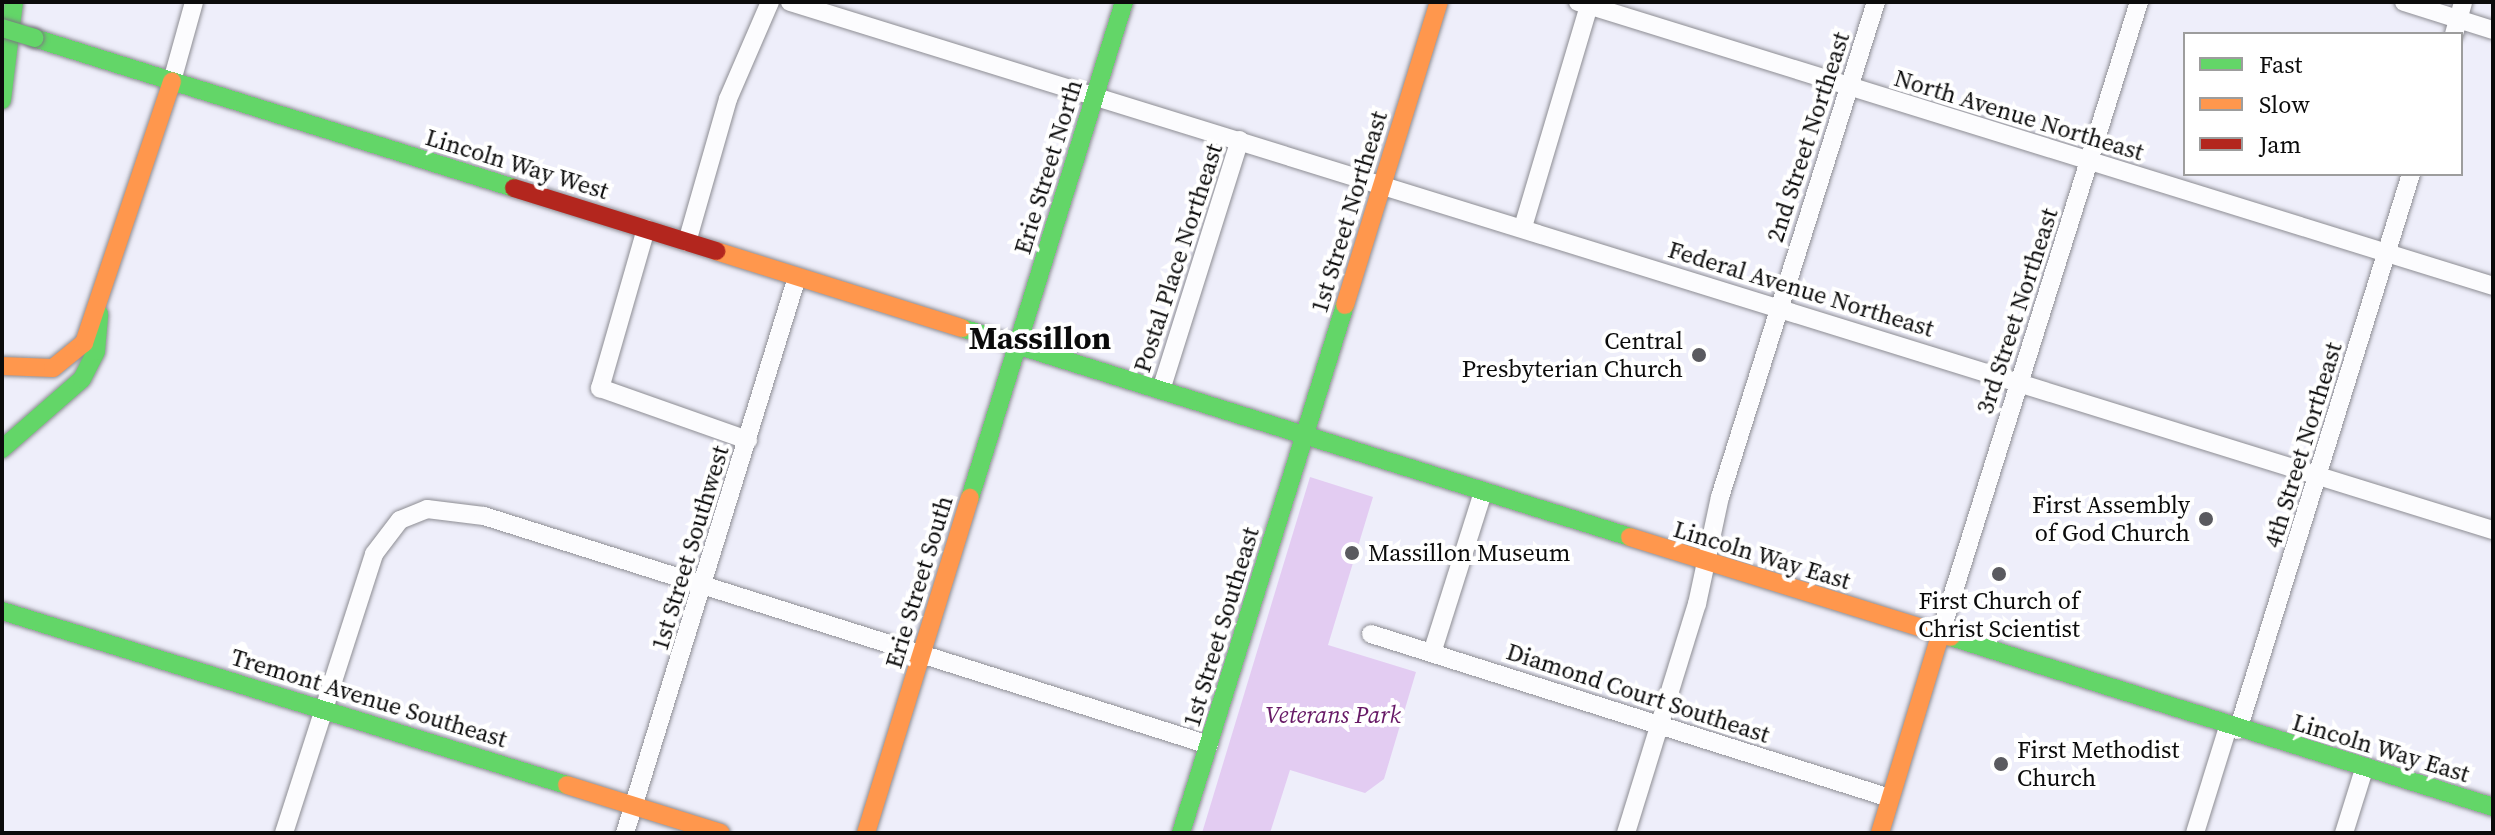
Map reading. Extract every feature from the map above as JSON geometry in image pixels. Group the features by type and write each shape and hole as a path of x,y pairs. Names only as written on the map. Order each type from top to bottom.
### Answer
{"main road":[{"path":"2,100 14,2"},
{"name":"Erie Street North","path":"1018,346 1124,2"},
{"name":"1st Street Northeast","path":"1305,436 1439,2"},
{"name":"Lincoln Way West","path":"2,28 1018,346"},
{"path":"2,449 82,379 96,351 99,314 172,81"},
{"path":"2,366 39,370 63,364 99,314"},
{"name":"Lincoln Way East","path":"1018,346 2233,729 2493,807"},
{"name":"Erie Street South","path":"866,833 1018,346"},
{"name":"1st Street Southeast","path":"1181,833 1305,436"},
{"name":"Tremont Avenue Southeast","path":"9,613 721,833"},
{"path":"1880,833 1940,635"}],"street":[{"path":"172,81 194,2"},
{"path":"687,242 732,88 770,2"},
{"name":"Federal Avenue Northeast","path":"790,2 1383,183 2493,530"},
{"name":"2nd Street Northeast","path":"1626,833 1660,725 1779,307 1876,2"},
{"name":"3rd Street Northeast","path":"1940,635 2139,2"},
{"path":"2404,2 2493,30"},
{"path":"1523,227 1586,3"},
{"name":"North Avenue Northeast","path":"1586,3 2493,286"},
{"name":"Postal Place Northeast","path":"1161,390 1240,140"},
{"name":"4th Street Northeast","path":"2195,833 2319,476 2410,176"},
{"path":"646,229 600,388 748,440"},
{"name":"1st Street Southwest","path":"625,833 704,586 797,277"},
{"path":"1432,653 1483,492"},
{"path":"284,833 374,554 389,529 413,512 442,508 484,516 1209,745"},
{"name":"Diamond Court Southeast","path":"1371,634 1890,798"},
{"path":"2344,833 2364,769"}],"green space":[{"name":"Veterans Park","path":"1310,477 1373,497 1328,645 1416,672 1384,779 1365,793 1290,770 1270,833 1202,833"}],"traffic: fast":[{"path":"2,100 14,2"},
{"path":"970,498 1124,2"},
{"path":"2,28 34,38"},
{"path":"34,38 514,188"},
{"path":"1181,833 1345,305"},
{"path":"2,449 82,379 96,351 99,314"},
{"path":"962,328 1630,537"},
{"path":"2,611 567,785"},
{"path":"1951,637 2493,807"}],"traffic: slow":[{"path":"1345,305 1439,2"},
{"path":"2,366 53,368 84,343 172,81"},
{"path":"716,251 962,328"},
{"path":"866,833 970,498"},
{"path":"1630,537 1951,637"},
{"path":"1880,833 1940,635"},
{"path":"567,785 721,833"}],"traffic: jam":[{"path":"514,188 716,251"}],"place":[{"name":"Central Presbyterian Church","path":"1699,355"},
{"name":"First Assembly of God Church","path":"2206,519"},
{"name":"Massillon Museum","path":"1352,553"},
{"name":"First Church of Christ Scientist","path":"1999,574"},
{"name":"First Methodist Church","path":"2001,764"}],"district":[{"name":"Massillon","path":"1040,338"}]}
